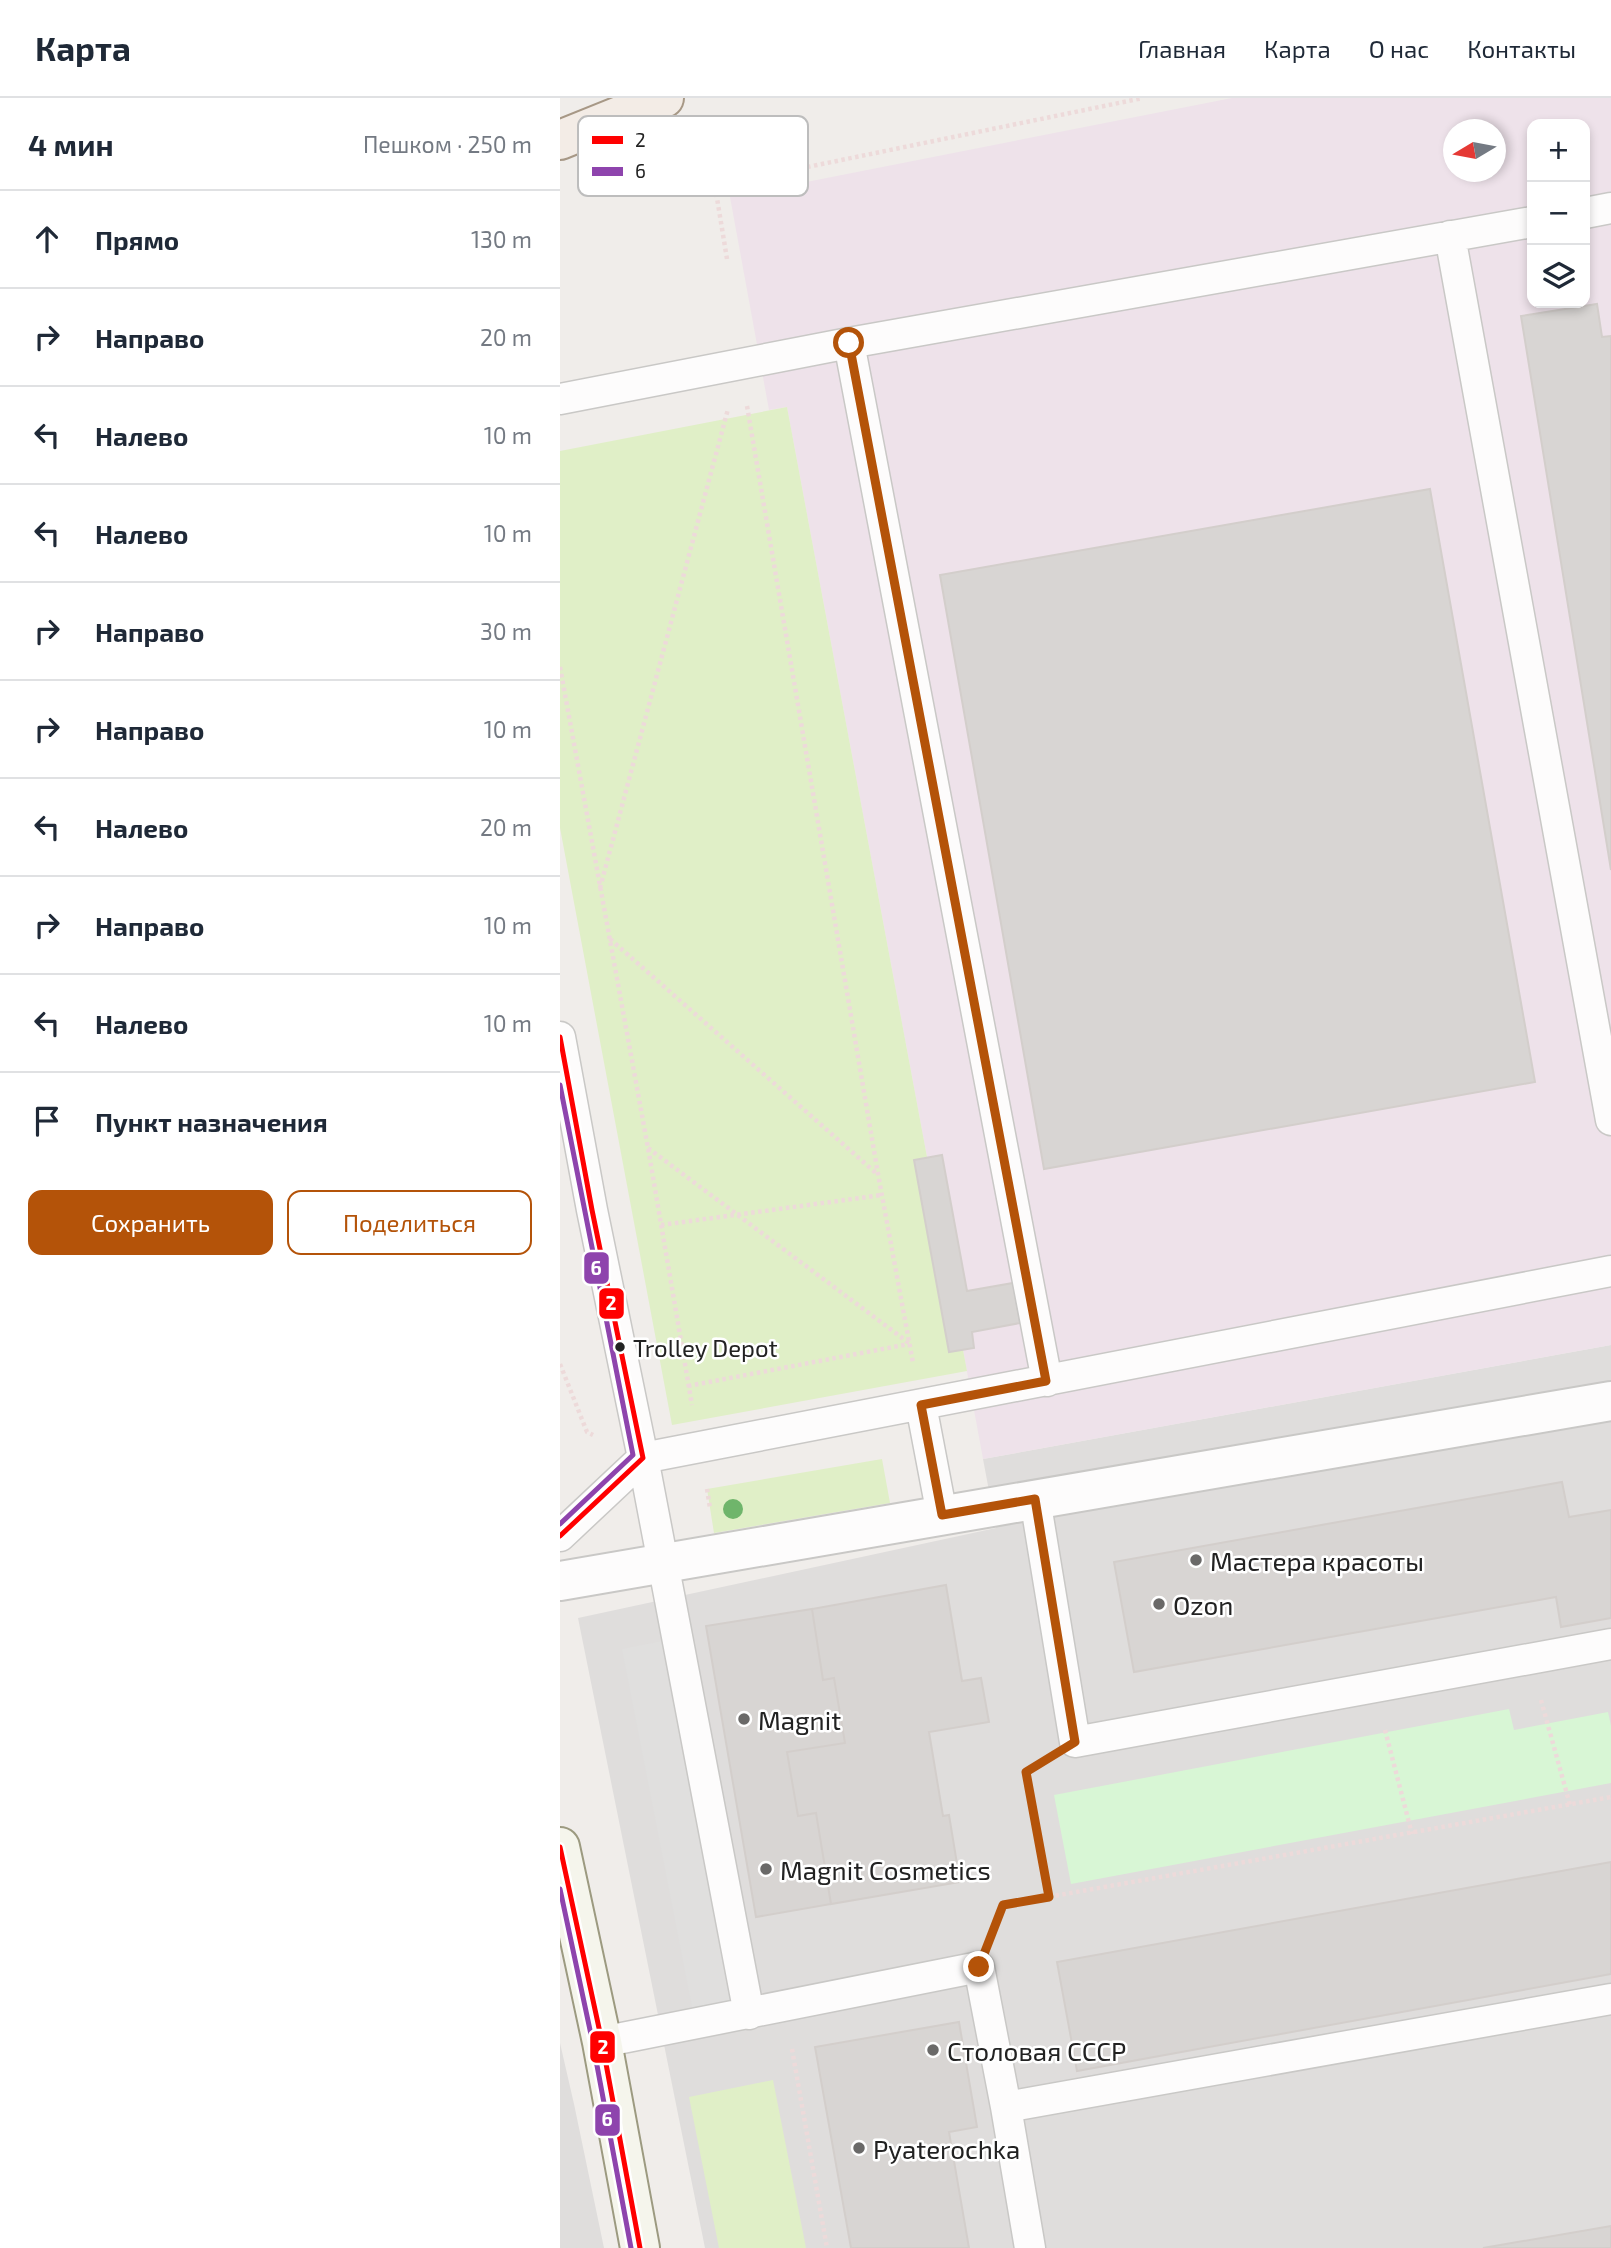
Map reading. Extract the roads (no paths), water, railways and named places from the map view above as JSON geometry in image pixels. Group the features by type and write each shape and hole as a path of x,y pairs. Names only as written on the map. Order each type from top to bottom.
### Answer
{"main road":[{"path":"619,116 664,98"},
{"path":"560,140 578,133"},
{"path":"560,1847 602,2042 639,2248"}],"street":[{"path":"560,1581 1611,1401"}],"lane":[{"path":"1590,212 1611,208"},
{"path":"560,399 849,343 1527,223"},
{"path":"1450,236 1611,1120"},
{"path":"849,343 1046,1381"},
{"path":"560,1037 592,1210 664,1563 749,2014"},
{"path":"560,1536 643,1458 1611,1270"},
{"path":"921,1405 942,1515"},
{"path":"1035,1499 1075,1742 1611,1644"},
{"path":"602,2042 979,1967 1030,2248"},
{"path":"1006,2107 1611,1998"}],"place":[{"name":"Trolley Depot","path":"620,1347"},
{"name":"Мастера красоты","path":"1196,1560"},
{"name":"Ozon","path":"1159,1604"},
{"name":"Magnit","path":"744,1719"},
{"name":"Magnit Cosmetics","path":"766,1869"},
{"name":"Столовая СССР","path":"933,2050"},
{"name":"Pyaterochka","path":"859,2148"}]}
